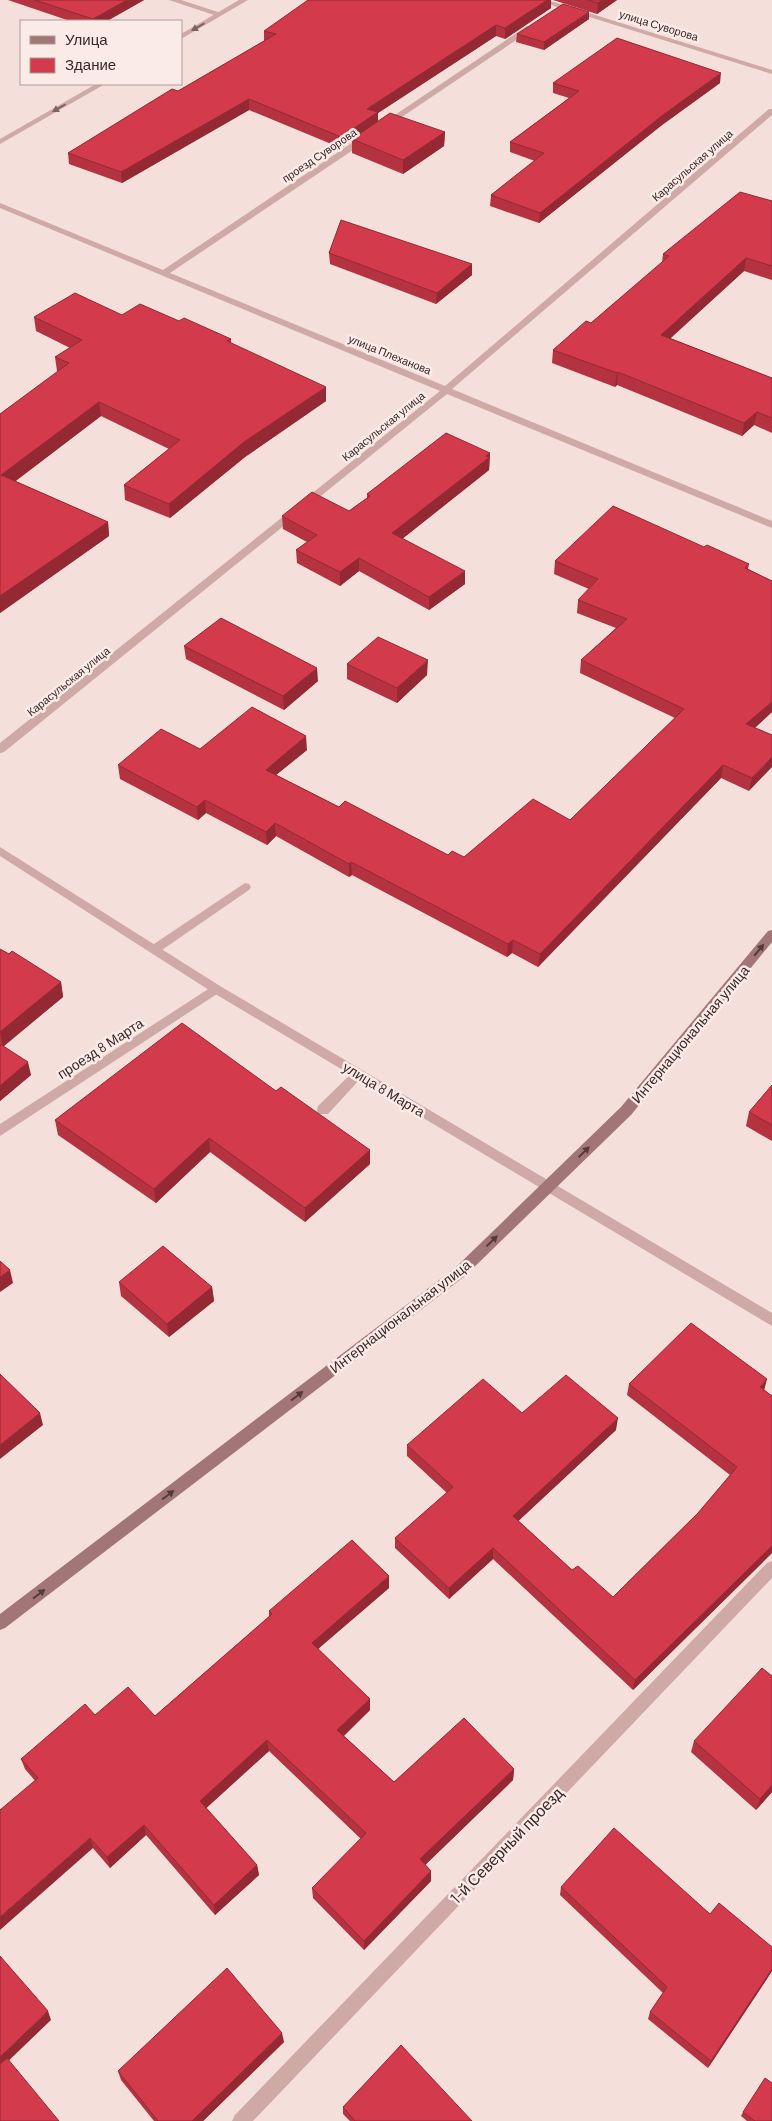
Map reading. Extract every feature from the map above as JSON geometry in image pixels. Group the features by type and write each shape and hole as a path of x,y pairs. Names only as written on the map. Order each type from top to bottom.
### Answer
{"main road":[{"name":"Интернациональная улица","path":"0,1623 460,1272 626,1111 772,934"}],"street":[{"path":"173,0 220,14"},
{"path":"182,36 244,0"},
{"name":"улица Суворова","path":"539,0 558,9 772,72"},
{"name":"проезд Суворова","path":"377,130 540,21"},
{"path":"0,142 99,85"},
{"name":"Карасульская улица","path":"0,750 446,390 772,112"},
{"name":"проезд Суворова","path":"164,273 369,135"},
{"name":"улица Плеханова","path":"0,205 772,525"},
{"name":"улица 8 Марта","path":"0,852 216,989 549,1186 660,1256 772,1320"},
{"path":"155,950 245,887"},
{"name":"проезд 8 Марта","path":"0,1131 216,989"},
{"path":"323,1110 358,1074"},
{"name":"1-й Северный проезд","path":"241,2121 772,1568"}],"building":[{"path":"35,0 127,0 93,19"},
{"path":"308,0 547,0 505,28 496,25 367,109 378,112 341,137 249,99 121,172 68,153 172,89 178,91 276,34 264,31"},
{"path":"588,0 602,0 598,3"},
{"path":"563,4 589,12 544,42 517,34"},
{"path":"617,38 721,73 663,115 540,213 491,195 544,153 510,142 579,91 553,83"},
{"path":"390,113 445,132 403,160 352,139"},
{"path":"740,192 772,201 772,266 746,258 661,335 772,378 772,418 757,412 744,423 618,372 553,350 586,321 591,323 669,256 663,254"},
{"path":"341,220 472,264 437,293 329,253"},
{"path":"75,293 122,315 140,304 179,321 184,318 231,339 227,341 326,387 244,442 169,504 124,485 180,440 99,402 1,475 108,522 0,596 0,414 69,363 55,357 82,340 34,317"},
{"path":"446,433 490,453 486,456 490,457 392,533 465,571 429,597 359,558 340,572 296,550 317,535 282,516 312,492 349,511 370,496 367,494"},
{"path":"613,506 704,547 707,545 749,564 745,568 772,581 772,702 746,724 772,735 772,757 752,778 723,765 540,954 513,940 508,944 351,862 349,864 275,823 266,832 205,800 197,807 118,765 161,729 200,749 252,707 306,736 266,770 339,807 345,801 448,855 452,851 464,857 533,799 570,820 684,709 581,660 627,619 578,600 598,579 555,561"},
{"path":"221,618 317,668 283,696 184,646"},
{"path":"378,637 428,660 397,688 347,664"},
{"path":"0,949 9,954 12,951 61,982 0,1032"},
{"path":"182,1023 276,1091 281,1087 370,1150 305,1208 209,1138 154,1189 55,1120"},
{"path":"0,1044 28,1062 0,1086"},
{"path":"772,1085 772,1125 749,1112"},
{"path":"163,1246 212,1287 167,1324 119,1282"},
{"path":"0,1261 10,1270 0,1277"},
{"path":"691,1323 767,1379 760,1387 772,1396 772,1546 635,1680 493,1548 449,1588 395,1538 453,1487 407,1445 483,1379 522,1413 566,1375 618,1418 513,1516 572,1570 578,1566 613,1597 698,1513 737,1467 629,1384"},
{"path":"0,1374 40,1413 0,1445"},
{"path":"352,1540 389,1576 312,1643 370,1699 337,1730 394,1782 464,1718 514,1769 420,1859 431,1871 364,1941 312,1888 366,1833 267,1740 200,1801 257,1865 214,1905 144,1825 107,1857 90,1838 0,1917 0,1810 38,1778 21,1759 85,1704 95,1715 128,1687 155,1716 272,1614 269,1611"},
{"path":"762,1668 772,1676 772,1785 760,1799 694,1741"},
{"path":"614,1828 710,1914 719,1903 772,1947 772,1969 711,2061 650,2012 667,1987 561,1887"},
{"path":"0,1956 48,2011 0,2057"},
{"path":"227,1968 282,2033 192,2121 158,2121 118,2071"},
{"path":"401,2045 472,2121 355,2121 343,2107"},
{"path":"7,2058 59,2121 0,2121 0,2064"},
{"path":"765,2078 772,2083 772,2121 755,2121 743,2112"}]}
